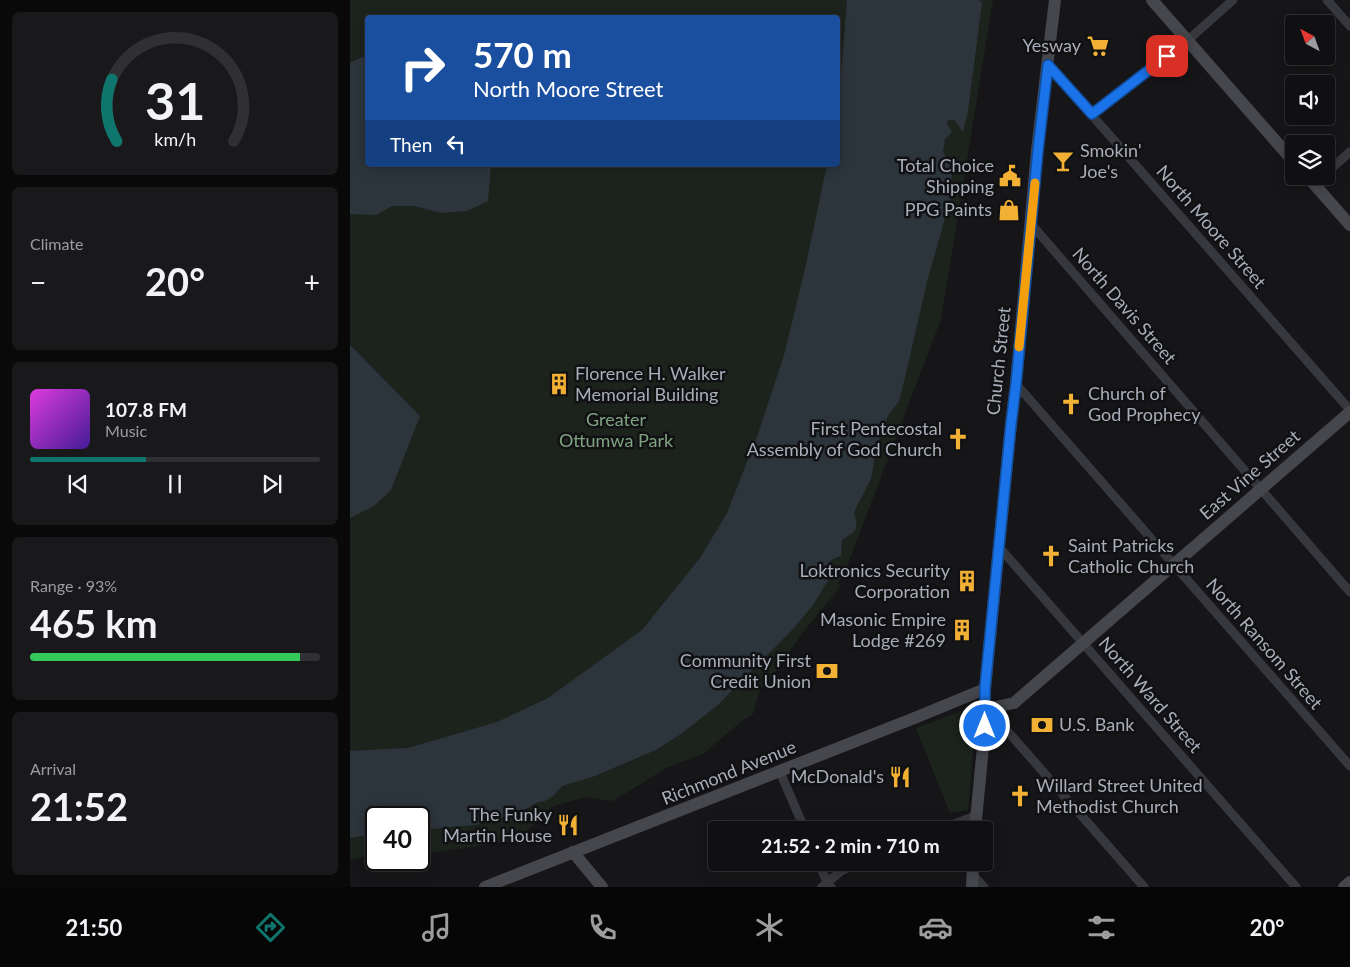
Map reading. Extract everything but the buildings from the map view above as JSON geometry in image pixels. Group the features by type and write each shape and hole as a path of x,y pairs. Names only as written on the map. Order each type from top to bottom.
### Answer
{"main road":[{"name":"Church Street","path":"975,821 986,709 985,688 1054,0"},
{"path":"1152,0 1285,152"},
{"path":"1319,185 1350,225"},
{"name":"East Vine Street","path":"986,709 1014,703 1350,411"},
{"name":"Richmond Avenue","path":"485,887 917,718 985,688"},
{"path":"574,852 602,887"},
{"path":"1344,887 1350,882"}],"street":[{"path":"1092,114 1186,41 1233,0"},
{"path":"1327,0 1350,26"},
{"name":"North Moore Street","path":"1048,65 1350,411"},
{"path":"1335,165 1350,152"},
{"name":"North Davis Street","path":"1031,224 1350,592"},
{"name":"North Ransom Street","path":"1016,384 1350,766"},
{"name":"North Ward Street","path":"999,546 1296,887"},
{"path":"996,718 1144,887"},
{"path":"780,772 800,821"},
{"path":"962,821 975,816"},
{"path":"822,871 827,885 842,871"},
{"path":"973,875 984,887"}],"green space":[{"name":"Greater Ottumwa Park","path":"350,0 993,0 941,319 843,577 837,583 841,586 801,635 777,670 760,689 753,714 743,720 703,754 666,768 613,801 584,797 552,807 517,840 430,853 430,806 365,806 365,857 350,860","holes":["692,726 656,750 595,776"]},
{"path":"967,709 974,712 976,717 968,810 950,813 916,728"}],"shaded area":[{"path":"847,0 979,0 982,2 968,111 963,132 954,120 948,120 947,124 952,132 945,139 943,151 952,171 951,197 927,282 899,401 888,416 877,445 871,479 854,512 856,529 842,540 841,556 828,563 829,579 813,605 793,629 719,704 681,734 656,750 595,776 562,786 553,796 521,812 475,825 430,829 430,806 365,806 365,836 350,838 350,751 408,748 497,722 548,698 642,630 700,558 727,513 758,434 784,355 827,167 840,167 840,89"},
{"path":"365,56 365,167 491,167 488,201 467,211 441,213 415,206 392,206 376,215 350,214 350,63"},
{"path":"350,345 420,416 391,490 374,506 350,518"}],"slow traffic":[{"path":"1019,347 1035,183"}],"place":[{"name":"Yesway","path":"1098,46"},
{"name":"Smokin' Joe's","path":"1063,161"},
{"name":"Total Choice Shipping","path":"1010,176"},
{"name":"PPG Paints","path":"1009,210"},
{"name":"Florence H. Walker Memorial Building","path":"559,384"},
{"name":"Church of God Prophecy","path":"1071,404"},
{"name":"First Pentecostal Assembly of God Church","path":"958,439"},
{"name":"Saint Patricks Catholic Church","path":"1051,556"},
{"name":"Loktronics Security Corporation","path":"967,581"},
{"name":"Masonic Empire Lodge #269","path":"962,630"},
{"name":"Community First Credit Union","path":"827,671"},
{"name":"U.S. Bank","path":"1042,725"},
{"name":"McDonald's","path":"900,777"},
{"name":"Willard Street United Methodist Church","path":"1020,796"},
{"name":"The Funky Martin House","path":"568,825"}],"route":[{"path":"985,726 985,688 1048,65 1092,114 1167,56"}]}
